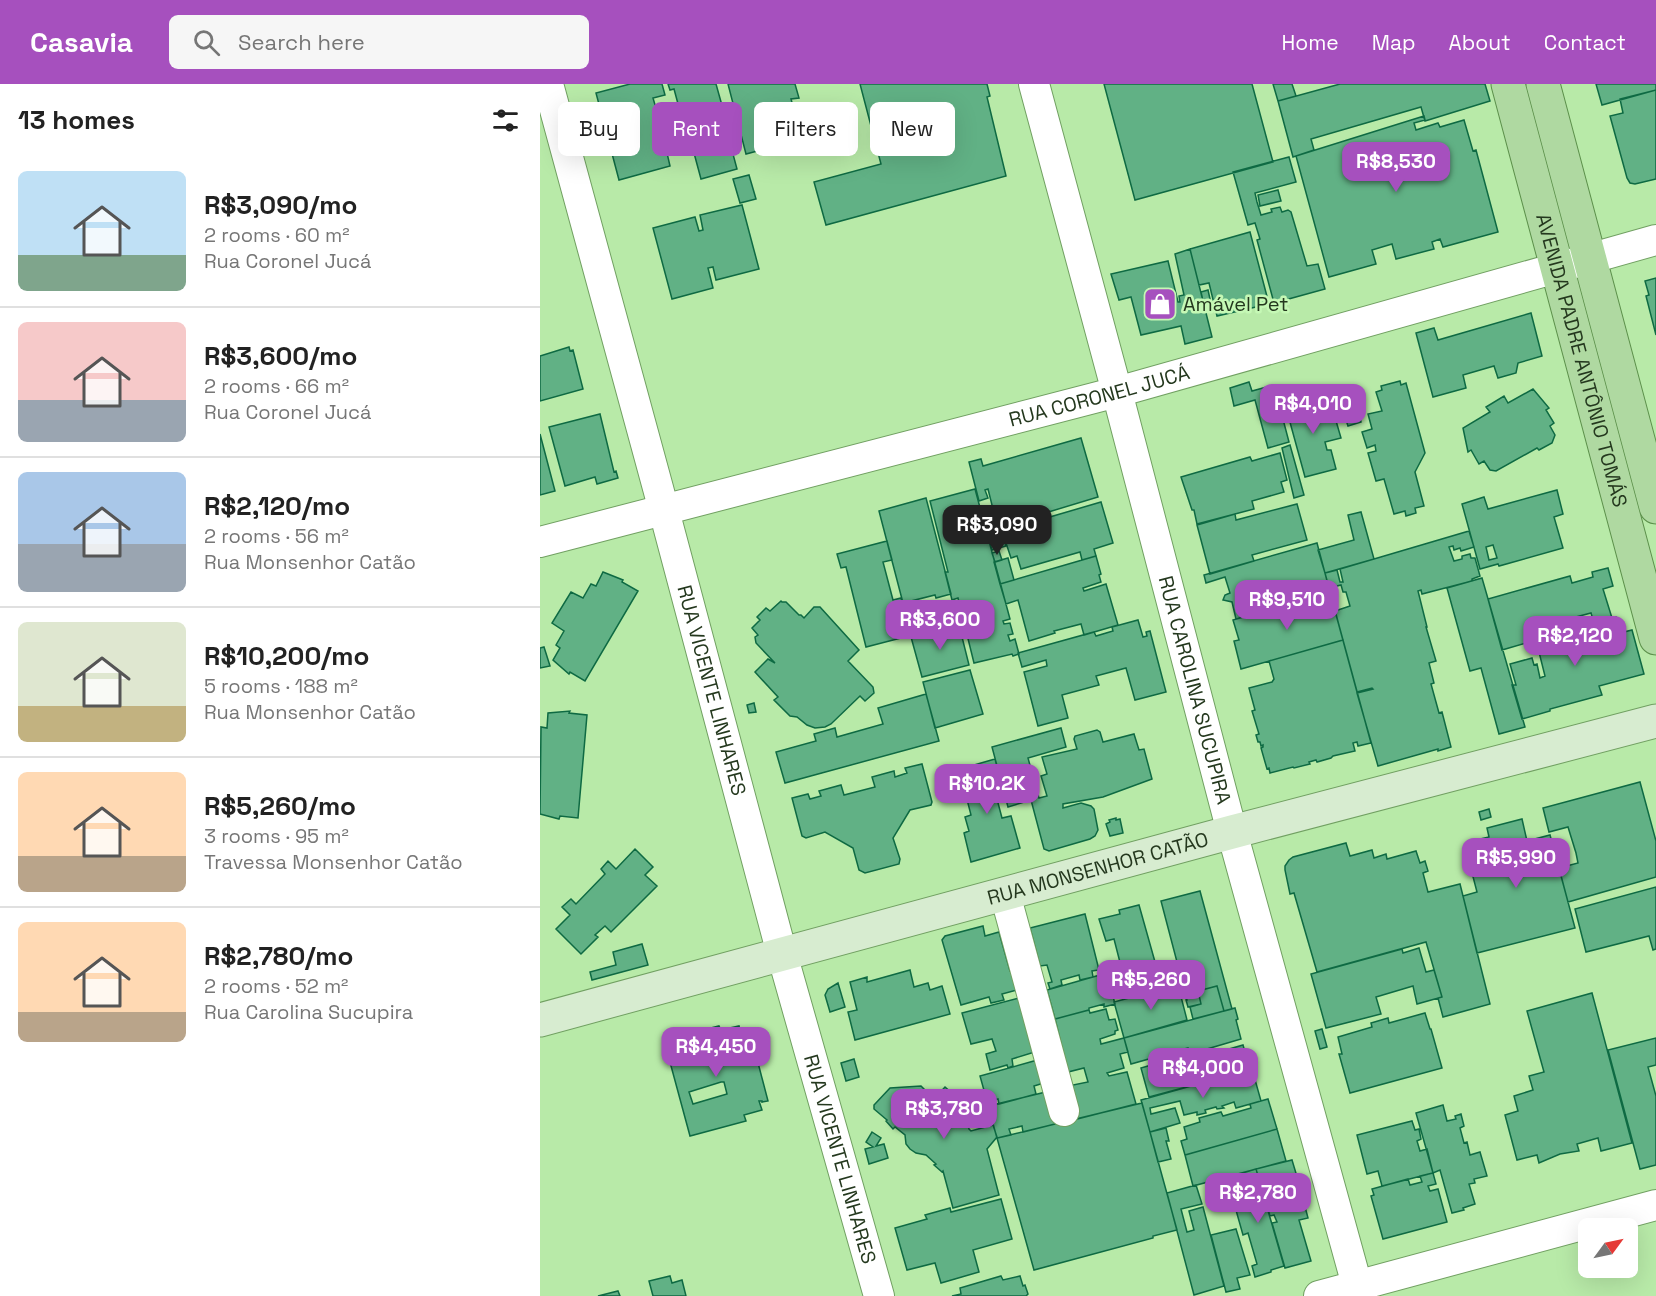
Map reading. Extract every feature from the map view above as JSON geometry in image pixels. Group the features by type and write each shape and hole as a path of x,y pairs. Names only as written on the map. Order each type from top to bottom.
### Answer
{"main road":[{"name":"AVENIDA PADRE ANTÔNIO TOMÁS","path":"1508,84 1656,638"},
{"name":"AVENIDA PADRE ANTÔNIO TOMÁS","path":"1543,84 1656,507"}],"street":[{"name":"RUA VICENTE LINHARES","path":"548,84 782,954 879,1296"},
{"name":"RUA CAROLINA SUCUPIRA","path":"1034,84 1232,832 1358,1291"},
{"name":"RUA CORONEL JUCÁ","path":"540,542 1117,392 1656,240"},
{"name":"RUA MONSENHOR CATÃO","path":"540,1020 1232,832 1656,721"},
{"path":"1005,894 1064,1111"},
{"path":"1319,1296 1358,1291 1656,1205"}],"building":[{"path":"630,84 662,84 665,95 653,98 654,102 652,102 652,156 668,156 670,166 619,180 613,156 640,156 640,102 598,102 596,93"},
{"path":"668,84 716,84 721,102 678,102 674,89 670,90"},
{"path":"728,84 795,84 799,98 791,99 792,102 754,102 754,152 746,154 742,138 742,102 733,102"},
{"path":"860,84 987,84 990,96 987,97 1006,176 826,225 814,182 881,164 879,156 955,156 955,102 870,102 870,122"},
{"path":"1104,84 1252,84 1273,162 1135,200"},
{"path":"1273,84 1292,84 1296,96 1278,101"},
{"path":"1340,84 1485,84 1490,101 1425,121 1421,107 1311,139 1314,150 1293,157 1278,101"},
{"path":"1596,84 1656,84 1656,90 1602,105"},
{"path":"1656,90 1656,179 1630,183 1610,116 1623,113 1620,99"},
{"path":"1424,116 1425,120 1414,123 1416,130 1438,123 1440,127 1464,120 1473,151 1476,150 1498,232 1443,247 1440,239 1432,242 1434,249 1396,259 1392,244 1372,250 1376,264 1329,277 1296,156"},
{"path":"695,156 734,156 737,169 701,179"},
{"path":"1289,157 1296,182 1255,193 1257,202 1261,215 1280,207 1282,212 1288,210 1291,212 1307,266 1318,264 1325,289 1274,303 1257,240 1260,239 1255,223 1248,225 1233,172"},
{"path":"749,175 756,199 740,203 733,179"},
{"path":"1278,190 1281,201 1260,206 1258,195"},
{"path":"742,205 759,269 716,280 713,267 708,268 713,288 672,299 653,228 695,217 699,231 703,230 700,215"},
{"path":"1250,232 1269,304 1217,316 1209,283 1199,285 1190,249"},
{"path":"1190,249 1212,337 1185,344 1181,326 1141,335 1131,297 1119,300 1111,274 1168,261 1178,302 1180,302 1179,296 1184,295 1175,254"},
{"path":"1656,278 1656,335 1646,296 1649,295 1645,281"},
{"path":"1208,290 1212,308 1205,310 1201,292"},
{"path":"1531,313 1542,356 1518,363 1516,373 1498,378 1494,366 1463,375 1466,388 1433,397 1416,333 1434,328 1438,340"},
{"path":"569,347 570,351 573,350 583,389 540,401 540,356"},
{"path":"1400,381 1401,385 1406,383 1425,453 1415,472 1424,506 1415,508 1416,513 1406,516 1405,511 1394,514 1384,479 1376,481 1368,453 1376,451 1375,445 1367,448 1362,432 1372,429 1368,414 1382,411 1376,392 1382,390 1381,386"},
{"path":"1249,382 1252,391 1274,385 1289,442 1268,448 1255,400 1234,406 1230,388"},
{"path":"1533,389 1549,408 1546,410 1554,423 1550,426 1555,435 1552,443 1539,450 1537,448 1496,471 1490,470 1484,461 1479,464 1471,450 1468,452 1463,428 1490,412 1486,407 1504,396 1508,403"},
{"path":"1319,395 1325,416 1334,414 1341,438 1325,442 1327,450 1331,450 1336,469 1305,477 1285,404"},
{"path":"1359,412 1361,422 1348,426 1345,417"},
{"path":"600,414 614,472 616,471 618,478 597,484 595,477 565,486 549,427"},
{"path":"540,434 555,491 540,495"},
{"path":"1081,438 1098,497 1022,520 1020,514 996,521 988,489 985,490 988,498 979,501 969,462 981,459 983,466"},
{"path":"1290,445 1304,495 1294,498 1282,448"},
{"path":"1280,453 1287,480 1281,482 1284,492 1252,501 1254,509 1197,524 1181,477 1250,457 1252,461"},
{"path":"975,489 1010,619 1003,621 1004,624 1010,623 1013,634 1008,635 1010,641 1015,639 1019,654 974,663 958,598 952,600 945,572 948,572 930,501"},
{"path":"1557,490 1563,514 1554,517 1563,548 1480,569 1462,504 1484,497 1488,509","holes":["1493,545 1497,558 1489,560 1486,547"]},
{"path":"926,498 951,594 936,598 935,595 903,603 879,511"},
{"path":"1101,502 1113,543 1094,549 1096,556 1082,560 1080,552 1021,569 1017,556 1011,558 1002,531"},
{"path":"1297,504 1307,540 1252,555 1254,561 1210,574 1197,525 1235,514 1236,520"},
{"path":"1361,512 1374,559 1325,573 1318,550 1354,540 1348,515"},
{"path":"1000,526 1006,546 992,550 986,530"},
{"path":"1469,531 1474,547 1461,551 1460,548 1454,550 1453,546 1449,547 1454,561 1470,554 1471,558 1475,558 1480,576 1472,581 1422,594 1421,590 1418,591 1436,661 1429,663 1434,683 1431,684 1439,713 1442,712 1451,747 1378,766 1357,693 1373,689 1357,692 1335,611 1350,606 1346,592 1343,592 1341,585 1329,588 1325,573 1337,570 1340,582 1343,582 1340,569"},
{"path":"887,541 892,560 883,562 893,600 901,598 906,620 897,623 901,638 866,647 846,567 841,568 837,554"},
{"path":"1317,543 1330,592 1276,608 1272,598 1254,604 1256,613 1236,619 1232,602 1223,600 1225,595 1230,593 1225,577 1206,583 1204,575"},
{"path":"999,551 1002,560 995,562 992,553"},
{"path":"1096,556 1101,582 1083,588 1084,591 1106,584 1118,625 1084,635 1081,624 1029,641 1018,600 1006,604 1000,584"},
{"path":"1008,558 1014,580 1000,584 994,562"},
{"path":"1608,568 1613,586 1603,589 1612,618 1594,623 1591,613 1557,622 1558,626 1551,628 1553,635 1502,650 1488,599 1570,576 1572,583 1593,577 1592,572"},
{"path":"603,572 623,580 622,582 638,591 585,681 570,672 569,674 553,660 560,648 556,645 564,631 552,623 571,592 583,598 591,584 596,586"},
{"path":"1482,578 1525,727 1499,734 1481,668 1470,671 1447,588"},
{"path":"1330,592 1343,640 1241,669 1234,641 1239,640 1233,620"},
{"path":"781,601 786,602 804,618 814,607 820,607 859,650 848,661 873,687 874,693 865,701 860,696 825,727 815,728 797,717 790,716 774,700 778,697 755,672 768,659 775,663 756,643 755,637 758,635 752,628 760,620 757,617 766,608 770,611"},
{"path":"1616,617 1620,633 1632,630 1644,674 1599,686 1602,695 1522,719 1512,685 1516,685 1510,664 1532,658 1534,665 1537,664 1540,678 1545,676 1536,640"},
{"path":"1138,620 1143,637 1147,636 1146,632 1150,631 1166,692 1135,700 1126,668 1096,676 1099,685 1062,695 1068,718 1038,726 1024,672 1047,666 1046,660 1022,667 1018,653 1094,632 1096,636 1113,631 1112,627"},
{"path":"959,625 969,665 922,677 911,637"},
{"path":"1343,640 1371,743 1358,746 1357,742 1353,743 1355,751 1270,773 1261,748 1263,745 1261,746 1258,742 1256,735 1259,734 1252,711 1255,710 1249,688 1272,682 1274,679 1269,661"},
{"path":"544,647 550,666 540,668 540,648"},
{"path":"970,670 983,714 935,728 923,682"},
{"path":"926,694 939,741 785,783 776,752 816,741 814,734 835,728 837,737 883,724 878,708"},
{"path":"754,703 756,712 749,713 747,705"},
{"path":"570,711 569,713 587,715 578,818 560,816 559,819 540,814 541,727 547,728 548,713"},
{"path":"1061,728 1066,747 1028,758 1039,798 1047,796 1041,776 1047,774 1042,757 1077,749 1075,736 1097,730 1103,742 1134,734 1139,750 1144,749 1152,779 1103,797 1063,804 1063,808 1081,803 1091,806 1094,809 1098,830 1090,839 1049,851 1044,849 1031,800 1008,807 992,747"},
{"path":"995,759 1001,782 993,784 1002,818 1011,816 1020,848 971,862 964,833 969,831 965,817 971,815 962,780 965,779 964,776 975,773 974,765"},
{"path":"922,764 932,802 931,805 910,810 893,838 900,859 899,864 865,873 859,870 853,848 825,832 806,838 802,836 792,798 808,794 810,799 821,796 819,791 841,785 844,795 875,787 872,777 894,771 895,777 907,773 905,768"},
{"path":"1640,782 1656,841 1656,877 1568,902 1559,868 1578,863 1576,853 1568,827 1549,832 1543,808"},
{"path":"1489,809 1491,817 1481,820 1479,812"},
{"path":"1116,818 1116,820 1120,819 1123,833 1110,836 1106,824 1110,822 1109,820"},
{"path":"1522,819 1527,841 1550,835 1575,928 1477,953 1463,896 1477,892 1471,869 1478,867 1471,841 1489,837 1487,828"},
{"path":"1346,843 1350,856 1372,850 1374,858 1386,854 1387,859 1416,851 1420,863 1425,861 1428,871 1423,873 1428,892 1460,884 1490,1004 1443,1017 1438,998 1442,997 1426,942 1317,972 1294,893 1290,894 1285,866 1293,857"},
{"path":"635,849 653,867 645,875 657,886 611,932 605,926 595,935 598,937 581,954 556,929 570,915 562,907 571,899 576,904 605,874 601,869 608,861 616,869"},
{"path":"1656,887 1656,949 1653,950 1649,936 1586,952 1575,909"},
{"path":"1200,891 1232,1009 1224,1011 1217,986 1198,991 1201,1004 1188,1007 1161,901"},
{"path":"1139,905 1157,969 1124,978 1114,939 1106,941 1099,919 1120,914 1119,910"},
{"path":"1085,914 1099,970 1092,971 1093,977 1080,980 1079,975 1061,980 1062,985 1050,989 1048,983 1052,982 1047,965 1040,966 1030,928"},
{"path":"983,926 985,936 999,932 1010,971 1015,970 1017,990 1002,994 1004,1000 991,1003 989,997 961,1005 942,940 945,936"},
{"path":"642,944 648,965 592,980 590,972 616,965 613,952"},
{"path":"1419,948 1426,972 1434,970 1442,997 1417,1004 1413,986 1376,997 1381,1014 1326,1028 1311,974 1402,949 1403,953"},
{"path":"910,970 914,987 928,983 930,990 942,986 950,1014 855,1040 848,1012 857,1010 850,982 867,977 867,982"},
{"path":"1107,973 1109,981 1102,983 1104,987 1110,985 1115,1004 1104,1007 1104,1004 1055,1019 1047,990"},
{"path":"838,983 845,1007 830,1012 825,995 828,989"},
{"path":"1178,985 1187,1020 1124,1038 1114,1002"},
{"path":"1217,986 1224,1011 1193,1019 1190,1007 1201,1004 1198,991"},
{"path":"1592,993 1632,1143 1601,1151 1598,1138 1577,1144 1579,1151 1560,1154 1539,1163 1537,1155 1517,1160 1505,1115 1518,1111 1514,1096 1533,1090 1529,1076 1544,1072 1527,1011"},
{"path":"1023,997 1038,1051 1012,1059 1013,1066 1008,1068 1007,1065 990,1070 986,1054 996,1051 992,1039 971,1044 962,1013"},
{"path":"1235,1008 1241,1039 1190,1054 1188,1048 1131,1064 1124,1038"},
{"path":"1106,1009 1109,1020 1115,1019 1118,1030 1115,1034 1100,1039 1101,1044 1124,1038 1128,1052 1120,1054 1124,1068 1107,1073 1109,1076 1127,1072 1136,1104 1077,1119 1068,1086 1088,1082 1084,1068 1068,1072 1055,1019 1089,1010 1090,1013"},
{"path":"1425,1013 1442,1068 1350,1093 1339,1054 1342,1054 1338,1037 1372,1027 1371,1023 1388,1018 1389,1023"},
{"path":"719,1026 721,1030 739,1026 741,1034 750,1032 768,1101 759,1101 762,1110 744,1115 746,1121 690,1136 664,1040","holes":["724,1082 727,1094 693,1104 689,1092"]},
{"path":"1322,1029 1327,1047 1320,1049 1315,1031"},
{"path":"1656,1038 1656,1065 1648,1067 1656,1096 1656,1165 1640,1169 1608,1050"},
{"path":"1243,1045 1250,1070 1149,1097 1141,1068 1165,1061 1167,1067"},
{"path":"854,1059 859,1077 846,1081 841,1063"},
{"path":"1041,1059 1047,1082 1034,1086 1036,1094 999,1104 998,1099 994,1100 992,1093 985,1094 980,1076"},
{"path":"1252,1069 1261,1101 1236,1108 1234,1102 1222,1106 1224,1108 1217,1109 1216,1107 1197,1115 1197,1112 1184,1115 1180,1101 1150,1108 1151,1114 1175,1108 1180,1123 1150,1132 1141,1100"},
{"path":"921,1086 934,1099 945,1087 963,1103 971,1131 993,1125 997,1137 987,1149 999,1195 953,1208 943,1171 926,1155 910,1149 906,1144 905,1135 895,1127 893,1129 887,1120 874,1109 874,1105 890,1088"},
{"path":"1050,1091 1059,1123 1023,1132 1022,1126 1009,1129 1011,1135 997,1138 988,1106"},
{"path":"1268,1099 1277,1129 1185,1155 1181,1141 1187,1139 1184,1127 1200,1122 1199,1118 1221,1112 1223,1116 1251,1108 1250,1104"},
{"path":"1142,1103 1177,1230 1034,1270 997,1138"},
{"path":"1443,1105 1447,1121 1456,1119 1455,1116 1461,1114 1464,1126 1460,1128 1464,1143 1467,1142 1470,1155 1480,1152 1487,1176 1474,1179 1475,1183 1469,1184 1475,1204 1452,1213 1440,1170 1433,1173 1416,1113"},
{"path":"1412,1121 1415,1130 1419,1129 1421,1139 1417,1141 1420,1151 1427,1149 1433,1173 1382,1186 1378,1171 1367,1174 1357,1135"},
{"path":"1166,1128 1169,1141 1166,1141 1171,1159 1158,1162 1150,1132"},
{"path":"1277,1129 1286,1161 1193,1186 1185,1155"},
{"path":"872,1132 881,1138 876,1146 884,1144 888,1158 869,1164 865,1149 873,1147 866,1142"},
{"path":"1292,1160 1301,1190 1297,1191 1301,1204 1304,1203 1308,1218 1299,1220 1311,1261 1285,1268 1272,1223 1277,1222 1274,1215 1270,1216 1256,1169"},
{"path":"1256,1169 1284,1266 1255,1277 1252,1266 1257,1264 1248,1233 1243,1235 1232,1196 1245,1192 1239,1174"},
{"path":"1433,1173 1436,1184 1428,1186 1430,1191 1438,1189 1447,1222 1383,1239 1371,1196 1374,1195 1372,1189 1408,1179 1410,1185 1422,1182 1420,1176"},
{"path":"1196,1185 1202,1204 1181,1209 1187,1232 1194,1230 1189,1211 1203,1207 1224,1286 1194,1295 1167,1193"},
{"path":"1001,1199 1012,1239 973,1250 979,1272 941,1283 935,1263 907,1270 895,1228 927,1219 925,1215 950,1208 951,1212"},
{"path":"1236,1229 1250,1275 1237,1278 1240,1289 1226,1292 1211,1235"},
{"path":"670,1276 672,1283 682,1280 686,1296 653,1296 649,1281"},
{"path":"1001,1276 1003,1280 1020,1276 1028,1294 1026,1296 952,1296 961,1294 960,1288"},
{"path":"618,1291 620,1296 598,1296"}],"place":[{"name":"Amável Pet","path":"1160,304"}]}
